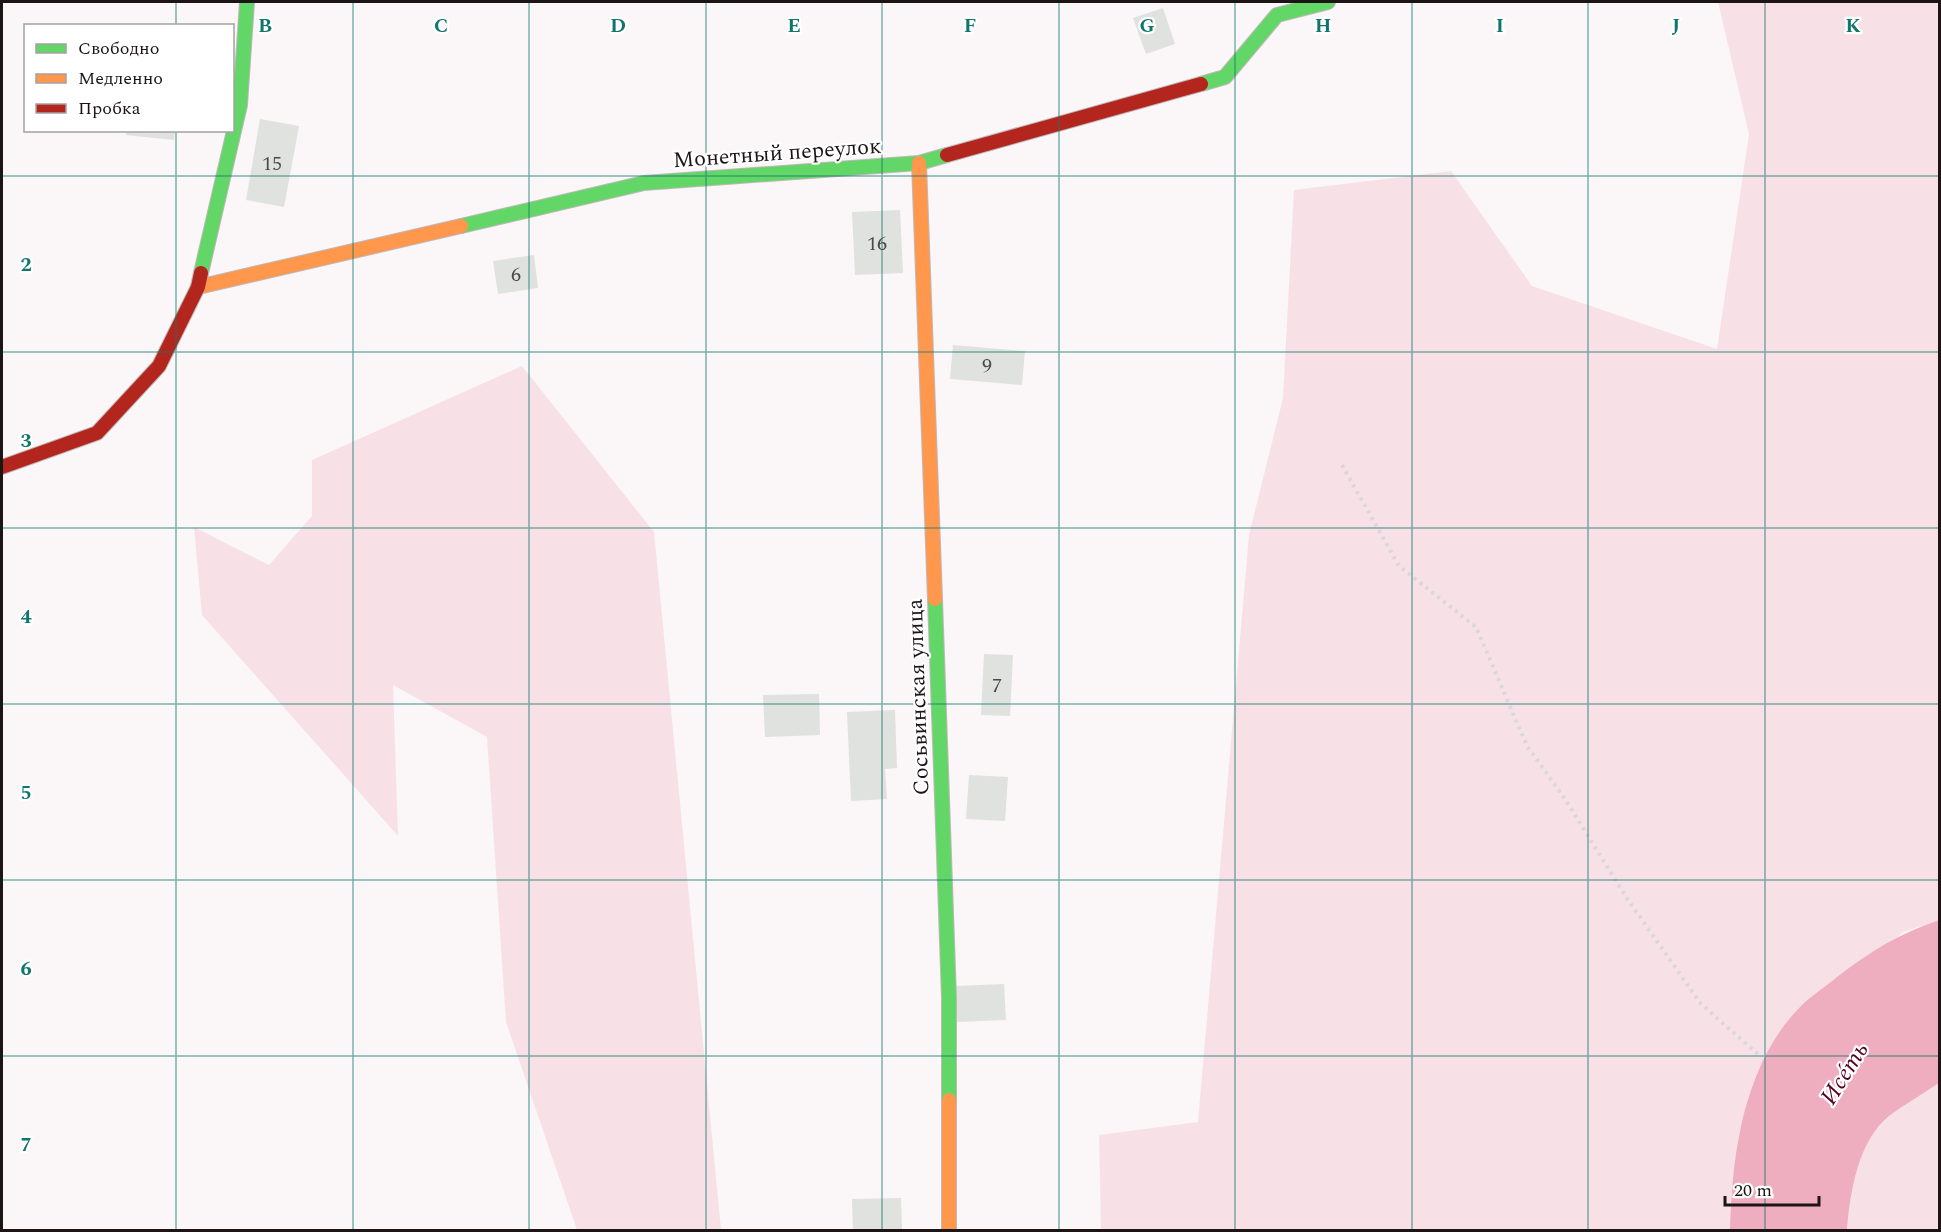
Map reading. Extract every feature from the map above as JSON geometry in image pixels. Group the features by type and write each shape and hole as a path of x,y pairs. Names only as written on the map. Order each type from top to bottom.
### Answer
{"street":[{"path":"234,131 240,105 247,2"},
{"name":"Монетный переулок","path":"198,287 644,183 919,163 1225,77 1277,15 1328,2"},
{"path":"2,467 97,433 159,366 198,287 234,132"},
{"name":"Сосьвинская улица","path":"919,163 949,998 950,1230"}],"path":[{"path":"1342,465 1399,566 1476,627 1527,746 1565,799 1626,897 1701,1004 1760,1056"}],"shaded area":[{"path":"1718,2 1939,2 1939,920 1903,932 1760,1066 1748,1098 1731,1194 1730,1230 1101,1230 1099,1135 1198,1122 1249,535 1283,398 1294,190 1451,171 1532,286 1717,349 1749,134"},
{"path":"522,366 654,532 721,1230 577,1230 506,1022 487,737 393,685 398,836 202,615 194,527 269,565 312,516 312,460"},
{"path":"1939,1083 1939,1230 1847,1230 1853,1184 1870,1139 1889,1116"}],"water":[{"name":"Исе́ть","path":"1939,920 1939,1083 1889,1116 1870,1139 1853,1184 1847,1230 1730,1230 1734,1171 1745,1110 1766,1054 1782,1029 1805,1002 1861,959 1898,937"}],"building":[{"path":"1163,8 1175,44 1146,54 1133,18"},
{"path":"260,119 299,126 284,207 246,200"},
{"path":"127,132 175,132 174,140 126,135"},
{"path":"900,210 903,273 855,275 852,212"},
{"path":"534,255 538,288 498,294 493,261"},
{"path":"953,345 1025,351 1022,385 950,379"},
{"path":"984,654 1013,655 1010,716 981,715"},
{"path":"819,694 820,735 765,737 763,695"},
{"path":"895,710 897,768 885,769 887,799 851,801 847,712"},
{"path":"969,775 1008,777 1005,821 966,819"},
{"path":"1004,984 1006,1020 957,1022 956,986"},
{"path":"901,1198 902,1230 853,1230 852,1199"}],"traffic: fast":[{"path":"234,131 240,105 247,2"},
{"path":"1201,84 1225,77 1277,15 1328,2"},
{"path":"201,273 234,132"},
{"path":"461,226 644,183 919,163 947,155"},
{"path":"935,599 949,998 949,1100"}],"traffic: slow":[{"path":"919,163 935,599"},
{"path":"198,287 461,226"},
{"path":"949,1100 949,1230"}],"traffic: jam":[{"path":"947,155 1201,84"},
{"path":"2,467 97,433 159,366 198,287 201,273"}]}
